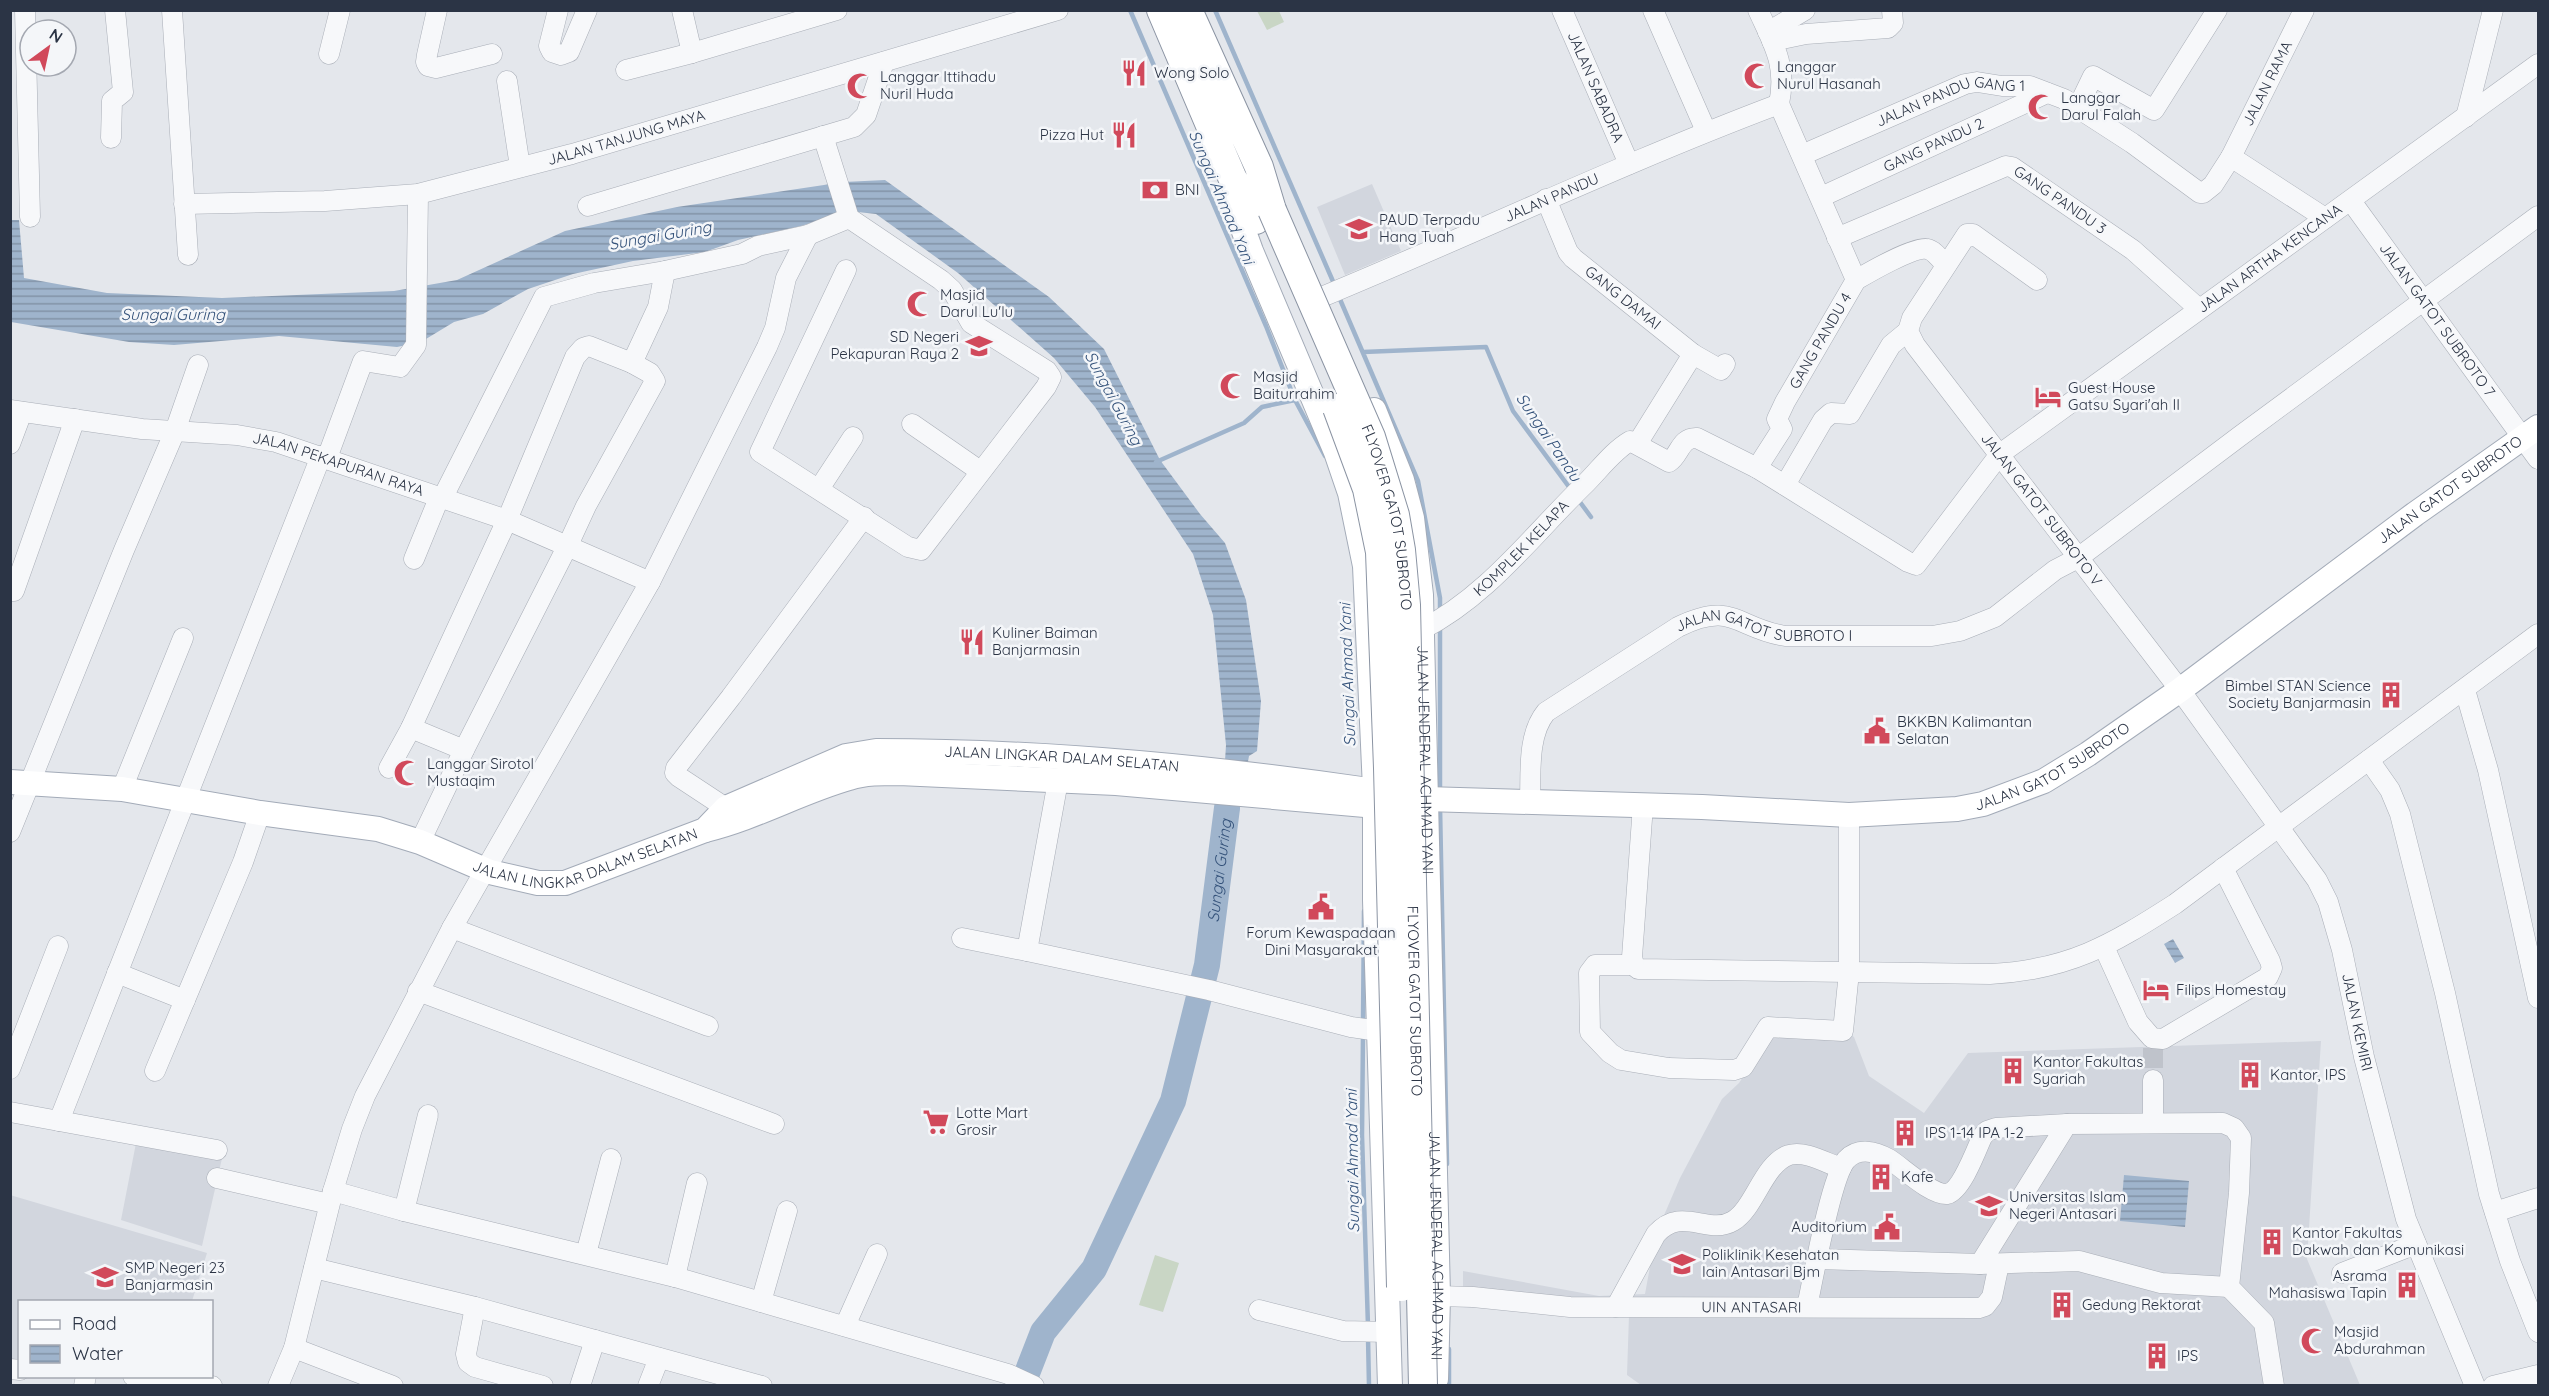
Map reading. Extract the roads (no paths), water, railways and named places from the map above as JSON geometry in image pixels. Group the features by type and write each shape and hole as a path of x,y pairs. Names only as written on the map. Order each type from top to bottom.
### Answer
{"highway":[{"name":"JALAN JENDERAL ACHMAD YANI","path":"1161,10 1191,50 1259,167 1264,215"},
{"name":"JALAN JENDERAL ACHMAD YANI","path":"1188,10 1191,50 1232,177 1264,215"},
{"name":"FLYOVER GATOT SUBROTO","path":"1264,215 1352,444 1367,489 1380,552 1388,768 1403,1386"},
{"name":"FLYOVER GATOT SUBROTO","path":"1264,215 1371,437 1395,515 1401,550 1406,605 1423,1386"}],"main road":[{"name":"JALAN JENDERAL ACHMAD YANI","path":"1259,167 1332,292 1402,480 1412,518 1421,595 1434,623 1422,691 1444,799 1429,899 1441,1296 1435,1386"},
{"name":"JALAN JENDERAL ACHMAD YANI","path":"1232,177 1242,226 1336,452 1350,493 1365,566 1370,687 1362,795 1375,900 1366,1029 1390,1386"},
{"name":"JALAN GATOT SUBROTO","path":"1362,795 1850,815 1957,809 1983,804 2044,781 2088,754 2180,690 2415,514 2531,433"},
{"path":"1370,687 1387,735 1400,742 1410,737 1414,729 1422,691"},
{"name":"JALAN LINGKAR DALAM SELATAN","path":"21,782 122,789 260,813 378,829 420,842 485,870 538,883 565,883 705,830 846,756 876,751 1116,761 1219,781 1362,795"},
{"name":"JALAN LINGKAR DALAM SELATAN","path":"730,815 871,773 899,772 1058,781 1219,781"},
{"path":"1375,900 1392,866 1400,864 1413,868 1429,899"}],"street":[{"path":"25,10 30,217"},
{"path":"111,138 112,101 123,92 116,10"},
{"path":"172,10 188,255"},
{"path":"329,54 340,10"},
{"path":"437,10 427,55 426,62 429,66 436,68 492,54"},
{"path":"558,10 549,46 552,52 561,55 569,52 587,10"},
{"path":"682,10 692,53"},
{"path":"626,70 837,10"},
{"name":"JALAN TANJUNG MAYA","path":"184,204 325,201 418,194 572,154 1058,10"},
{"name":"JALAN SABADRA","path":"1562,10 1629,164"},
{"path":"1653,10 1706,131"},
{"path":"1758,10 1782,66 1783,84 1779,104 1856,280 1879,267 1923,249 1932,251 1946,265"},
{"path":"1770,37 1805,10"},
{"path":"1770,37 1887,28 1893,23 1892,10"},
{"path":"2078,107 2093,76 2154,110 2217,10"},
{"name":"JALAN RAMA","path":"2231,157 2304,10"},
{"path":"2466,117 2493,10"},
{"path":"588,206 854,127 863,120 884,62"},
{"name":"JALAN ARTHA KENCANA","path":"1785,485 1916,565 2000,454 2198,308 2351,201 2538,64"},
{"path":"507,81 520,167"},
{"name":"JALAN PANDU GANG 1","path":"1802,155 1972,82 2002,86 2030,86 2078,107 2132,142 2203,194 2213,185 2231,157"},
{"name":"GANG PANDU 2","path":"1821,197 2047,93"},
{"name":"JALAN PANDU","path":"1332,292 1407,262 1706,131 1779,104"},
{"path":"824,136 848,214 947,285 971,323 1050,374 1050,381 1046,387 921,550 908,547 762,454 760,450 846,270"},
{"path":"2231,157 2325,218"},
{"name":"GANG PANDU 3","path":"1837,238 2006,166 2012,167 2133,250 2198,308"},
{"path":"58,1121 363,361 400,367 416,345 418,194"},
{"name":"GANG DAMAI","path":"1546,200 1568,252 1589,274 1694,354 1721,370 1725,364"},
{"name":"JALAN GATOT SUBROTO 7","path":"2351,201 2468,360 2531,433 2538,459"},
{"path":"414,559 440,499 544,297 594,283 665,271 742,254 758,246 807,235 848,214"},
{"name":"JALAN GATOT SUBROTO I","path":"1530,802 1535,735 1540,718 1545,712 1678,627 1695,619 1727,615 1764,631 1785,636 1932,636 1960,631 1995,617 2055,570 2078,558 2422,300 2538,216"},
{"path":"1694,354 1637,444 1669,462 1684,441 1697,438 1785,485 1824,420 1831,413 1850,414 1891,345 1908,328 1963,238 1970,233 2037,280"},
{"path":"278,1386 294,1348 331,1198 352,1129 365,1096 452,928 650,582 767,347 775,328 786,278 807,235"},
{"path":"632,363 658,307 665,271"},
{"name":"GANG PANDU 4","path":"1756,468 1782,429 1777,419 1785,402 1856,280"},
{"name":"JALAN GATOT SUBROTO V","path":"1908,328 1915,345 2180,690"},
{"path":"389,768 411,728 507,520 578,352 589,346 632,363 650,373 655,381 606,467 420,842"},
{"path":"10,832 21,782 175,431 198,365"},
{"path":"10,444 16,411"},
{"name":"JALAN PEKAPURAN RAYA","path":"16,411 175,431 237,435 276,442 507,520 650,582"},
{"path":"15,591 75,419"},
{"path":"912,424 980,471"},
{"path":"819,489 853,437"},
{"name":"KOMPLEK KELAPA","path":"1434,623 1511,562 1626,444 1630,441 1637,444"},
{"path":"730,815 679,777 675,773 676,768 864,517"},
{"path":"1643,806 1632,957 1638,969 2009,973 2064,963 2084,957 2124,937 2175,904 2538,634"},
{"path":"122,789 183,638"},
{"name":"JALAN KEMIRI","path":"2180,690 2308,865 2328,902 2352,992 2364,1057 2384,1140 2406,1219 2475,1386"},
{"path":"2465,690 2502,827 2538,998"},
{"path":"411,728 464,750"},
{"path":"2369,760 2390,790 2400,814 2430,928 2478,1148 2495,1212 2510,1261 2538,1332"},
{"path":"1027,951 1058,781"},
{"path":"155,1071 243,862 260,813"},
{"path":"1634,965 1594,965 1591,968 1590,1032 1610,1053 1621,1060 1669,1068 1739,1070 1768,1027 1843,1031 1849,972 1850,815"},
{"path":"2104,947 2138,1022 2152,1043 2163,1039 2271,974 2270,961 2223,868"},
{"path":"452,928 708,1026"},
{"path":"962,938 1209,990 1366,1029"},
{"path":"10,1069 58,946"},
{"path":"117,973 185,1000"},
{"path":"418,991 774,1124"},
{"path":"2153,1080 2153,1122"},
{"path":"10,1112 217,1150"},
{"path":"404,1211 428,1115"},
{"path":"1807,1307 1829,1207 1841,1168 1852,1156 1863,1151 1871,1152 1888,1159 1935,1191 1952,1194 1987,1131 1996,1128 2067,1124 2223,1123 2238,1131 2241,1138 2239,1194 2229,1287"},
{"name":"UIN ANTASARI","path":"1441,1296 1570,1307 1979,1308 1985,1306 1992,1297 1989,1264 2067,1124"},
{"path":"1616,1308 1656,1234 1665,1224 1677,1220 1719,1224 1735,1220 1776,1164 1786,1156 1799,1153 1841,1168"},
{"path":"586,1254 611,1159"},
{"path":"217,1178 404,1211 586,1254 675,1277 1008,1374 1034,1386"},
{"path":"675,1277 696,1183"},
{"path":"2495,1212 2538,1198"},
{"path":"762,1302 786,1211"},
{"path":"2342,1273 2416,1244"},
{"path":"845,1326 877,1254"},
{"path":"1818,1259 1989,1264 2079,1261 2161,1283 2229,1287 2264,1323 2274,1386"},
{"path":"314,1268 475,1307 762,1386"},
{"path":"475,1307 466,1353 468,1362 475,1367 543,1386"},
{"path":"1258,1310 1343,1331 1388,1332"},
{"path":"580,1386 595,1340"},
{"path":"294,1348 393,1386"},
{"path":"648,1386 659,1358"},
{"path":"2493,1386 2538,1375"},
{"path":"142,1378 212,1386"}],"water":[{"path":"885,180 1049,297 1104,349 1160,460 1200,514 1225,543 1246,600 1261,701 1257,751 1249,756 1234,840 1220,841 1226,745 1213,615 1193,554 1095,407 1054,358 958,273 876,214 849,211 801,226 738,240 705,252 633,261 573,274 528,289 483,314 454,322 421,342 397,347 279,336 174,345 129,342 11,322 11,220 19,220 24,278 107,293 222,298 394,291 457,280 565,231 677,207 844,182"},
{"path":"2173,939 2184,958 2175,963 2164,944"},
{"path":"2124,1175 2189,1181 2185,1227 2120,1221"}],"waterway":[{"name":"Sungai Ahmad Yani","path":"1130,10 1266,326 1295,400 1325,456"},
{"name":"Sungai Ahmad Yani","path":"1215,10 1335,286"},
{"name":"Sungai Ahmad Yani","path":"1339,297 1418,481 1440,598 1440,612"},
{"name":"Sungai Pandu","path":"1363,352 1486,347 1513,411 1572,491"},
{"path":"1156,462 1244,423 1262,407 1295,400"},
{"name":"Sungai Pandu","path":"1577,498 1591,517"},
{"name":"Sungai Ahmad Yani","path":"1440,626 1440,792"},
{"name":"Sungai Ahmad Yani","path":"1440,806 1447,1164"},
{"name":"Sungai Guring","path":"1022,1386 1043,1332 1094,1269 1173,1101 1207,965 1227,808"},
{"name":"Sungai Ahmad Yani","path":"1363,1023 1364,911"},
{"name":"Sungai Ahmad Yani","path":"1363,1034 1362,1135 1368,1326"},
{"name":"Sungai Ahmad Yani","path":"1368,1337 1369,1386"},
{"name":"Sungai Ahmad Yani","path":"1449,1349 1449,1386"}],"tunnel":[{"path":"2153,1048 2153,1080"}],"place":[{"name":"Wong Solo","path":"1134,73"},
{"name":"Langgar Nurul Hasanah","path":"1757,76"},
{"name":"Langgar Ittihadu Nuril Huda","path":"860,86"},
{"name":"Langgar Darul Falah","path":"2041,107"},
{"name":"Pizza Hut","path":"1124,135"},
{"name":"BNI","path":"1155,190"},
{"name":"PAUD Terpadu Hang Tuah","path":"1359,229"},
{"name":"Masjid Darul Lu'lu","path":"920,304"},
{"name":"SD Negeri Pekapuran Raya 2","path":"979,346"},
{"name":"Masjid Baiturrahim","path":"1233,386"},
{"name":"Guest House Gatsu Syari'ah II","path":"2048,397"},
{"name":"Kuliner Baiman Banjarmasin","path":"972,642"},
{"name":"Bimbel STAN Science Society Banjarmasin","path":"2391,695"},
{"name":"BKKBN Kalimantan Selatan","path":"1877,731"},
{"name":"Langgar Sirotol Mustaqim","path":"407,773"},
{"name":"Forum Kewaspadaan Dini Masyarakat","path":"1321,907"},
{"name":"Filips Homestay","path":"2156,990"},
{"name":"Kantor Fakultas Syariah","path":"2013,1071"},
{"name":"Kantor, IPS","path":"2250,1075"},
{"name":"Lotte Mart Grosir","path":"936,1122"},
{"name":"IPS 1-14 IPA 1-2","path":"1905,1133"},
{"name":"Kafe","path":"1881,1177"},
{"name":"Universitas Islam Negeri Antasari","path":"1989,1206"},
{"name":"Auditorium","path":"1887,1227"},
{"name":"Kantor Fakultas Dakwah dan Komunikasi","path":"2272,1242"},
{"name":"Poliklinik Kesehatan Iain Antasari Bjm","path":"1682,1264"},
{"name":"SMP Negeri 23 Banjarmasin","path":"105,1277"},
{"name":"Asrama Mahasiswa Tapin","path":"2407,1285"},
{"name":"Gedung Rektorat","path":"2062,1305"},
{"name":"Masjid Abdurahman","path":"2314,1341"},
{"name":"IPS","path":"2157,1356"}]}
